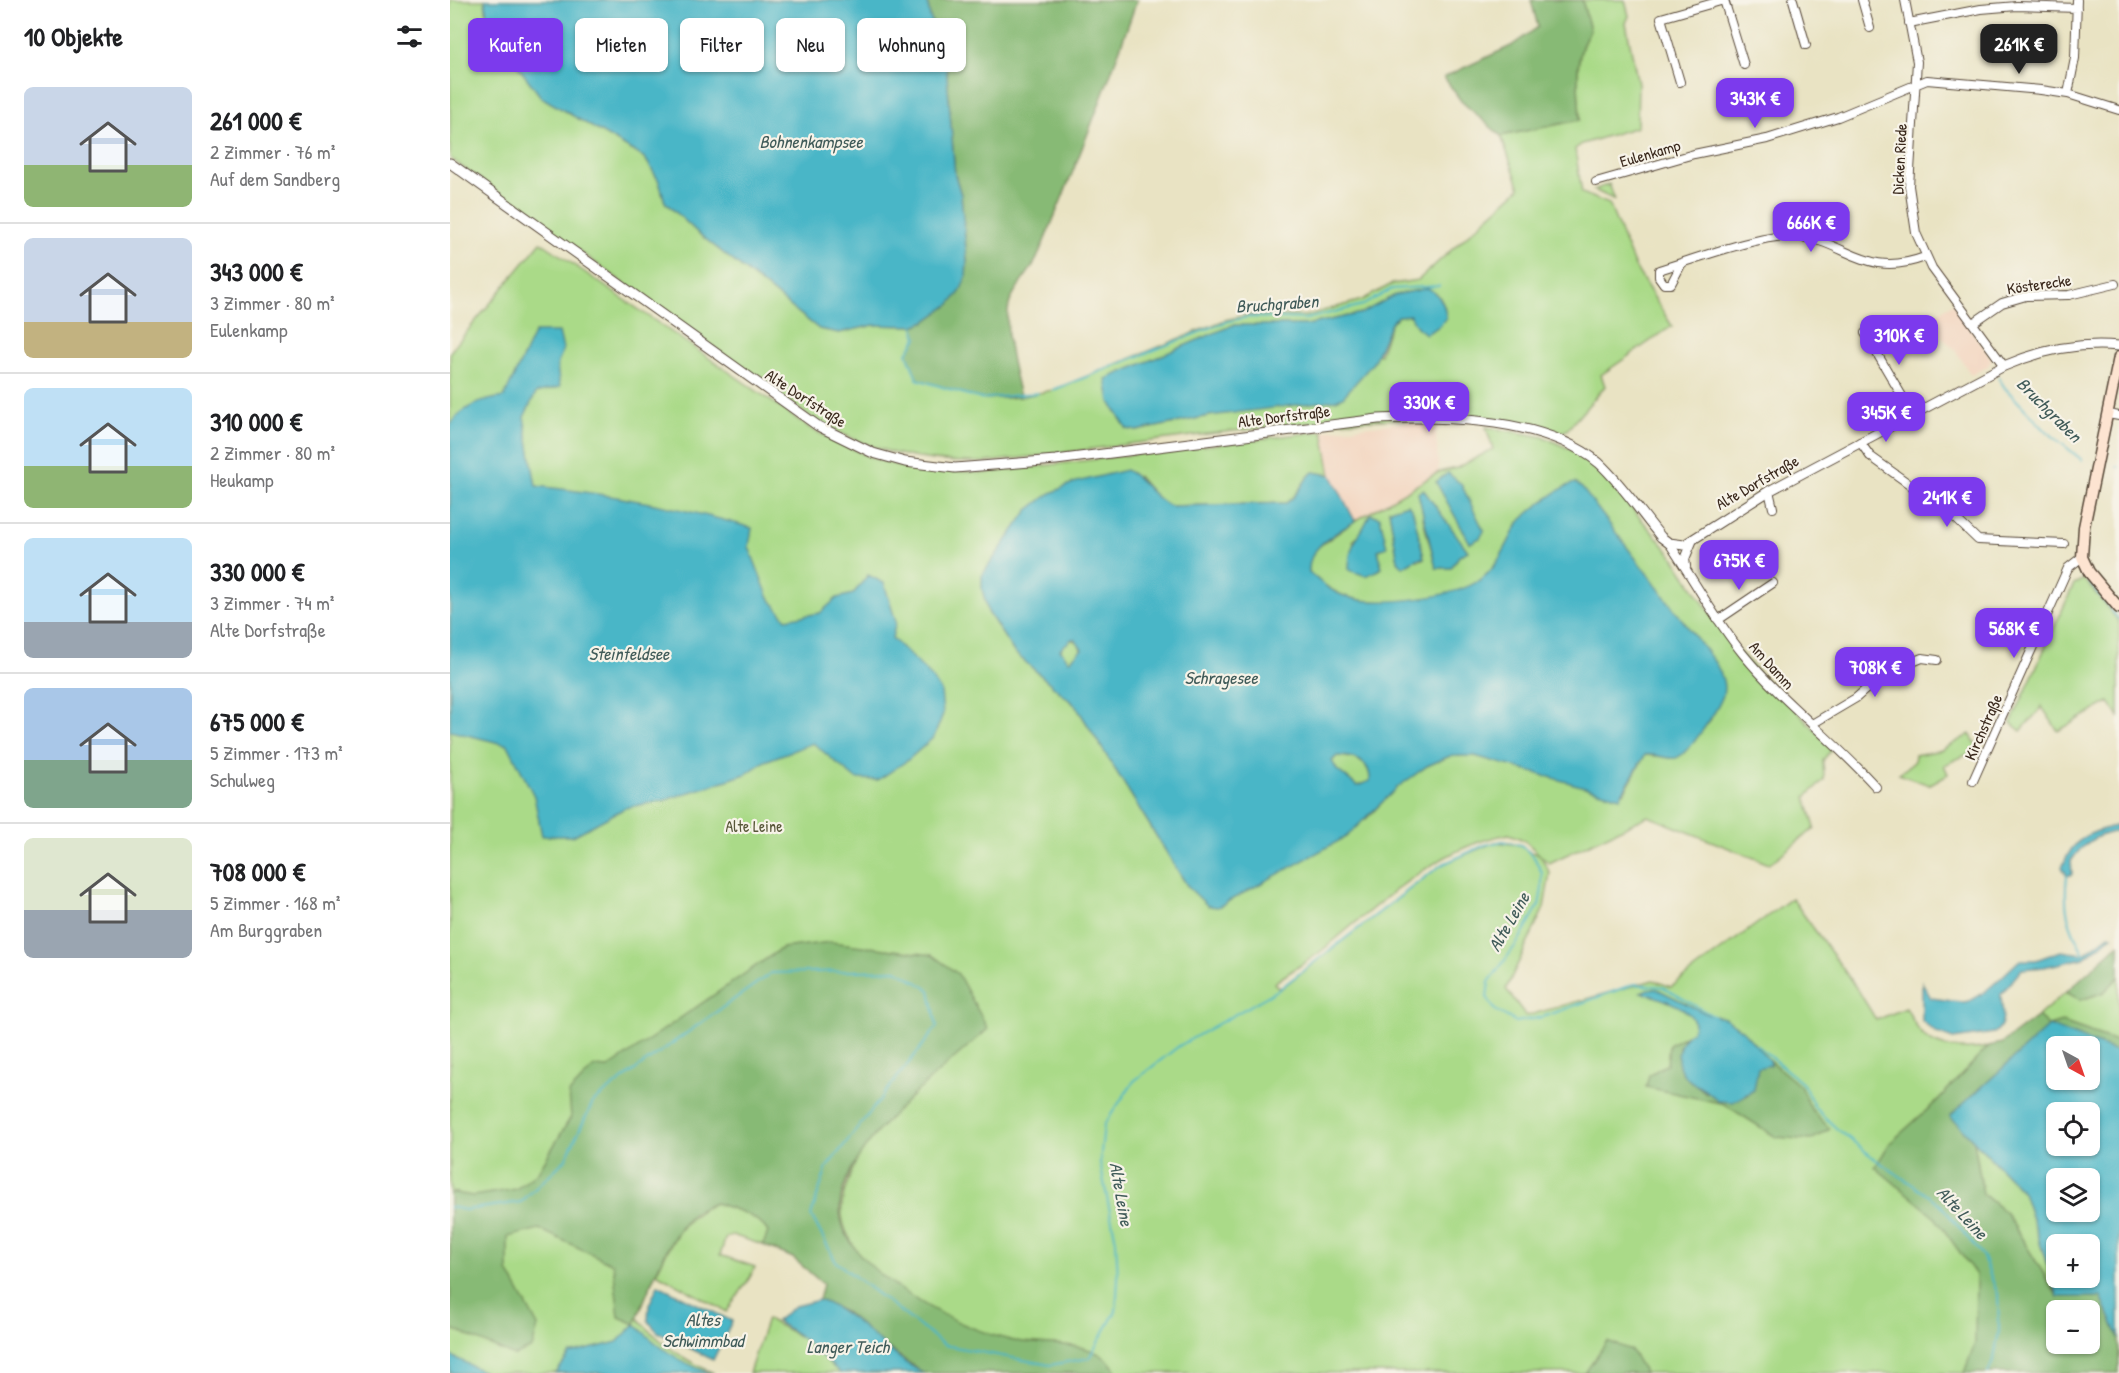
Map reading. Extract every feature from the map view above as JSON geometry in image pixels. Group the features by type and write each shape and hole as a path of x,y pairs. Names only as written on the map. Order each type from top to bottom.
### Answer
{"main road":[{"path":"2119,357 2114,415 2084,527 2082,557 2089,572 2119,608"}],"street":[{"path":"1680,82 1661,18 1724,0 1744,65"},
{"path":"1793,0 1806,45"},
{"path":"1862,0 1870,28"},
{"name":"Dicken Riede","path":"1905,0 1917,62 1910,205 1925,256 2004,366"},
{"path":"1909,23 1981,9 2077,4 2075,58 2068,94"},
{"path":"1917,83 1927,80 2068,94 2119,110"},
{"name":"Eulenkamp","path":"1596,182 1694,154 1767,139 1838,117 1917,83"},
{"name":"Alte Dorfstraße","path":"450,163 818,426 873,453 927,465 984,467 1378,419 1404,418 1483,423 1547,433 1576,447 1610,475 1661,537 1669,543"},
{"path":"1682,263 1775,237 1791,236 1806,237 1868,262 1885,266 1901,264 1925,256"},
{"name":"Kösterecke","path":"1973,323 2002,303 2026,296 2069,295 2115,284"},
{"path":"1864,333 1912,413"},
{"name":"Alte Dorfstraße","path":"1692,542 1730,514 1769,491 2004,366 2032,354 2057,348 2119,346"},
{"path":"1860,442 1870,456 1951,514 1978,540 2064,544"},
{"path":"1769,491 1773,508"},
{"path":"1669,543 1684,545 1692,542"},
{"path":"1687,571 1685,559 1692,542"},
{"name":"Am Damm","path":"1669,543 1718,620 1744,655 1876,787"},
{"name":"Kirchstraße","path":"1973,782 2068,568 2082,557"},
{"path":"1718,620 1773,583"},
{"path":"1812,724 1856,698 1882,674 1922,658 1936,660"}],"shaded area":[{"path":"1953,303 1992,360 1987,367 1971,375 1956,351 1927,322"},
{"path":"1409,422 1435,424 1439,472 1355,521 1331,475 1323,431"}],"green space":[{"path":"450,0 485,0 487,18 468,18 468,72 522,72 541,97 645,158 659,181 665,202 698,233 819,329 839,333 874,325 914,326 917,338 981,399 1020,397 1053,390 1225,320 1247,315 1305,316 1362,300 1392,284 1418,280 1520,188 1501,136 1580,120 1579,62 1584,40 1590,30 1582,0 1625,0 1629,16 1626,23 1638,84 1637,127 1582,144 1575,149 1582,193 1609,204 1635,267 1672,326 1601,375 1605,386 1567,430 1560,433 1525,424 1489,420 1362,420 1254,429 986,462 961,462 916,458 873,447 810,417 450,158","holes":["1428,288 1439,296 1445,308 1417,327 1410,315 1398,316 1391,323 1380,354 1209,416 1137,431 1233,325 1307,325 1362,313"]},
{"path":"927,0 1137,0 1090,129 1038,256 1010,303 1007,322 1009,343 1020,397 981,399 917,379 907,353 917,338 914,326 926,321 950,304 966,277 967,260 961,195 955,175 947,72 966,72 966,18 930,17"},
{"path":"1531,0 1582,0 1590,30 1584,40 1579,62 1580,120 1501,136 1461,101 1444,77 1511,46 1538,27"},
{"path":"1609,184 1615,200 1594,190"},
{"name":"Alte Leine","path":"541,242 813,430 872,458 906,468 985,473 1323,431 1331,475 1313,472 1286,503 1170,506 1160,502 1138,476 988,612 1014,652 1076,706 1188,887 1366,819 1397,787 1427,766 1450,756 1475,756 1624,793 1645,755 1675,758 1683,754 1711,719 1518,524 1503,555 1487,575 1468,587 1436,597 1399,602 1365,601 1334,591 1309,572 1308,560 1314,550 1355,521 1439,472 1457,468 1493,449 1486,427 1544,437 1578,453 1599,470 1671,554 1731,644 1833,748 1823,760 1824,780 1806,797 1815,828 1769,864 1648,816 1549,863 1540,855 1550,873 1544,908 1506,989 1526,1016 1653,980 1671,987 1792,898 1846,973 1876,1020 1906,1008 1921,1033 1935,1043 1963,1049 1989,1046 1937,1101 1891,1143 2001,1293 1987,1373 864,1373 816,1326 864,1261 848,1235 842,1214 844,1192 855,1164 663,1193 634,1314 670,1348 714,1373 450,1373 450,352","holes":["1389,510 1419,539 1424,558 1398,561","1423,512 1467,551 1459,556 1451,568 1436,568","1370,514 1387,546 1378,550 1382,568 1366,576 1353,541 1362,533","1509,834 1524,840 1539,854 1527,851 1521,845 1495,842 1441,865 1280,989 1274,983 1320,952 1408,881 1456,851"]},
{"path":"2084,579 2119,622 2119,717 2109,702 2058,731 2042,707 2021,731 2011,723 2074,584"},
{"path":"1071,640 1078,643 1081,650 1078,657 1071,660 1064,657 1061,650 1064,643"},
{"path":"1970,734 1979,749 1944,765 1948,774 1929,785 1899,774 1914,762 1915,755 1942,750"},
{"path":"1337,756 1360,761 1368,769 1370,781 1357,786 1337,770 1332,761"},
{"path":"831,942 932,955 958,974 988,1029 898,1109 858,1158 845,1183 840,1207 848,1238 868,1263 884,1277 944,1315 960,1323 1010,1340 1084,1348 1109,1361 1117,1373 924,1373 885,1346 845,1312 819,1300 823,1284 793,1258 763,1245 768,1232 758,1221 745,1213 715,1203 694,1213 676,1235 659,1265 635,1324 619,1317 613,1264 539,1229 508,1237 508,1271 538,1326 532,1348 514,1356 450,1328 450,1192 473,1196 516,1189 538,1172 571,1117 569,1093 594,1067 608,1068 782,948"},
{"path":"2119,944 2119,977 2104,992 2081,1000 2066,992"},
{"path":"2119,977 2119,1042 2062,1022 2049,1026 2038,1016 2066,992 2081,1000 2104,992"},
{"path":"2038,1016 2049,1026 1950,1116 1974,1141 1983,1194 2006,1213 2046,1278 2046,1288 2052,1288 2058,1297 2101,1297 2119,1338 2119,1373 1964,1373 1975,1343 1976,1275 1934,1216 1875,1167 1890,1143 1937,1101 1989,1046 2002,1043"},
{"path":"2062,1022 2119,1042 2119,1052 2100,1045 2100,1036 2076,1036 2049,1026"},
{"path":"1685,1036 1679,1047 1681,1072 1706,1093 1744,1097 1753,1090 1758,1067 1770,1065 1769,1060 1800,1086 1811,1109 1830,1129 1811,1140 1776,1137 1724,1104 1646,1087 1649,1075 1667,1064 1669,1045"},
{"path":"1974,1141 2023,1192 2046,1261 2046,1278 2006,1213 1983,1194"},
{"path":"715,1203 752,1217 769,1232 763,1245 732,1235 726,1237 720,1255 755,1267 727,1312 656,1273 685,1223"},
{"path":"767,1319 801,1337 840,1373 749,1373"},
{"path":"1607,1341 1631,1350 1645,1373 1585,1373"}],"water":[{"name":"Bohnenkampsee","path":"485,0 927,0 930,18 857,18 857,72 947,72 955,175 961,195 967,260 966,277 960,292 950,304 926,321 914,326 874,325 839,333 819,329 698,233 665,202 659,181 645,158 541,97 522,72 563,72 563,18 487,18"},
{"path":"1428,288 1441,300 1446,318 1438,327 1426,334 1417,327 1410,315 1398,316 1391,323 1373,363 1343,397 1336,400 1209,416 1137,431 1127,429 1110,402 1106,379 1233,325 1307,325 1362,313 1395,295"},
{"name":"Steinfeldsee","path":"535,332 559,332 563,349 557,366 560,387 536,393 524,417 536,486 645,502 752,528 749,547 768,596 786,619 820,613 837,598 853,594 868,575 884,583 896,622 892,638 929,674 941,691 943,714 934,737 908,760 878,780 856,779 813,743 765,761 746,774 665,800 625,808 573,836 542,836 534,796 508,745 450,731 450,425 461,413 474,405 504,397"},
{"name":"Schragesee","path":"1126,470 1170,506 1286,503 1313,472 1331,475 1355,521 1318,548 1310,563 1309,572 1334,591 1351,598 1399,601 1454,591 1481,579 1497,562 1521,521 1552,495 1575,483 1582,488 1716,664 1723,683 1723,695 1710,720 1682,755 1669,758 1645,755 1620,797 1475,756 1450,756 1427,766 1398,787 1346,837 1218,907 1208,906 1188,887 1076,706 1014,652 988,612 982,589 982,575 1028,510 1049,494 1073,483","holes":["1075,639 1082,649 1069,661 1060,649","1337,756 1349,757 1364,764 1370,774 1370,781 1357,786 1337,770 1332,761"]},
{"path":"1448,473 1461,484 1484,531 1480,538 1470,543 1436,482"},
{"path":"1423,489 1468,551 1459,556 1451,568 1436,568 1418,493"},
{"path":"1408,504 1413,511 1424,558 1416,559 1403,567 1398,561 1389,510"},
{"path":"1370,514 1380,517 1387,547 1378,550 1382,568 1366,576 1349,570 1349,560 1353,546"},
{"path":"2119,825 2119,831 2097,837 2080,849 2071,861 2072,874 2067,876 2062,867 2077,842 2091,833"},
{"path":"2109,935 2112,936 2084,958 2044,967 2022,969 2001,994 2003,1015 2001,1025 1994,1033 1953,1039 1937,1033 1922,1021 1922,982 1931,998 1964,1002 1978,997 2020,960 2036,960 2061,951 2084,954"},
{"path":"1657,989 1709,1015 1725,1018 1743,1031 1769,1060 1770,1065 1758,1068 1754,1090 1733,1102 1717,1101 1710,1093 1686,1077 1680,1068 1678,1054 1685,1037 1692,1031 1694,1023 1691,1016 1666,1000 1641,992"},
{"path":"2049,1026 2076,1036 2046,1036 2046,1090 2100,1090 2100,1045 2119,1052 2119,1338 2101,1297 2058,1297 2055,1288 2100,1288 2100,1234 2046,1234 2046,1261 2023,1192 1950,1116"},
{"name":"Altes Schwimmbad","path":"658,1285 732,1321 713,1360 658,1332 648,1321 649,1305"},
{"name":"Langer Teich","path":"819,1300 847,1315 897,1356 924,1373 840,1373 801,1337 776,1321 795,1306"},
{"path":"635,1324 670,1353 710,1373 556,1373 570,1354 617,1342"},
{"path":"450,1355 486,1373 450,1373"}],"waterway":[{"name":"Bruchgraben","path":"1053,390 1225,322 1249,317 1306,319 1363,305 1392,289 1439,286"},
{"name":"Bruchgraben","path":"914,326 917,338 907,353 917,379 981,399 1038,393"},
{"name":"Bruchgraben","path":"1998,377 2005,388 2044,429 2082,460"},
{"path":"2090,583 2119,620"},
{"name":"Alte Leine","path":"450,1207 466,1210 521,1202 565,1160 593,1102 771,973 897,970 930,990 937,1027 827,1167 811,1215 836,1262 944,1345 1050,1365 1089,1358 1116,1311 1118,1279 1116,1241 1100,1163 1104,1125 1134,1081 1179,1046 1278,990 1441,865 1485,845 1503,841 1521,845 1534,857 1542,873 1539,905 1518,942 1489,982 1487,997 1495,1010 1516,1022 1543,1017 1634,984 1663,987 1715,1017"},
{"path":"2067,876 2066,908 2074,934 2084,954"},
{"name":"Alte Leine","path":"1757,1045 1803,1084 1815,1108 1836,1128 1875,1159 1939,1203 1982,1255 1998,1294 1999,1330 1994,1359 1988,1373"}]}
